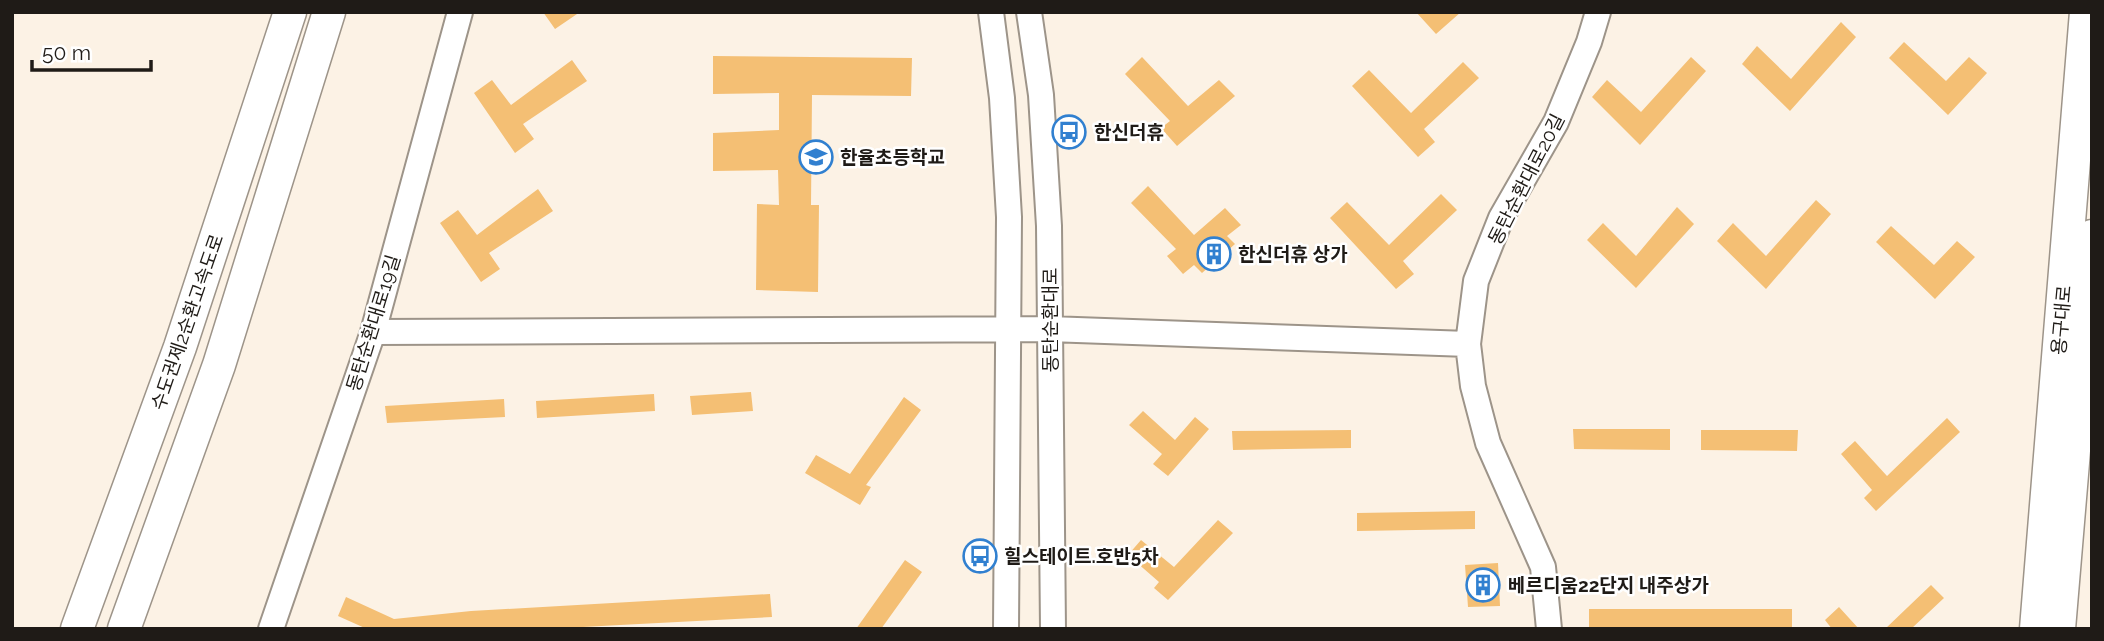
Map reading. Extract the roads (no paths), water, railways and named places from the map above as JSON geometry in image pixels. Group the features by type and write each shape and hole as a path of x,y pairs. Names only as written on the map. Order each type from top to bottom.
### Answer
{"highway":[{"name":"수도권제2순환고속도로","path":"77,629 180,347 290,12"},
{"path":"124,629 219,365 330,12"},
{"name":"용구대로","path":"2036,629 2086,12"},
{"name":"용구대로","path":"2059,629 2092,236"}],"street":[{"name":"동탄순환대로19길","path":"271,629 373,332 460,12"},
{"path":"990,12 1002,98 1006,157 1006,629"},
{"name":"동탄순환대로","path":"1030,12 1043,121 1049,226 1053,629"},
{"name":"동탄순환대로20길","path":"1549,629 1543,567 1488,443 1473,386 1468,344 1476,281 1481,268 1502,218 1556,122 1598,12"},
{"path":"373,332 1049,329 1468,344"}],"place":[{"name":"한신더휴","path":"1069,132"},
{"name":"한율초등학교","path":"816,157"},
{"name":"한신더휴 상가","path":"1214,254"},
{"name":"힐스테이트.호반5차","path":"980,556"},
{"name":"베르디움22단지 내주상가","path":"1483,585"}]}
